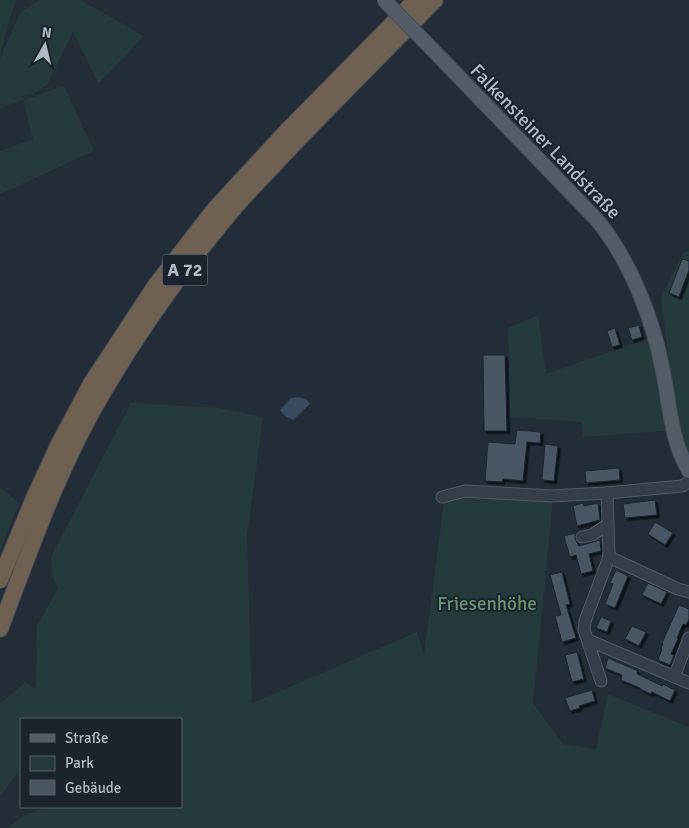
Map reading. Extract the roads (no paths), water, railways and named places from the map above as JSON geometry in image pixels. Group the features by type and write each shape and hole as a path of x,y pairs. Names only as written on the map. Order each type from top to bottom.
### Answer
{"highway":[{"name":"A 72","path":"0,580 35,496 91,384 156,285 215,209 287,131 416,0"},
{"name":"A 72","path":"0,629 48,500 105,389 132,345 169,292 226,218 298,140 435,0"}],"main road":[{"name":"Falkensteiner Landstraße","path":"384,0 611,236 632,277 657,342 678,450 689,471"}],"street":[{"path":"442,497 465,491 551,496 607,493 682,486 689,482"},
{"path":"601,681 584,630 585,622 609,557 607,493"},
{"path":"582,537 592,535 607,525"},
{"path":"609,557 678,589 689,592"},
{"path":"588,640 689,683"},
{"path":"674,677 688,645"}],"water":[{"path":"299,397 307,400 310,404 293,420 285,416 280,410 291,398"}],"park label":[{"name":"Friesenhöhe","path":"487,603"}]}
